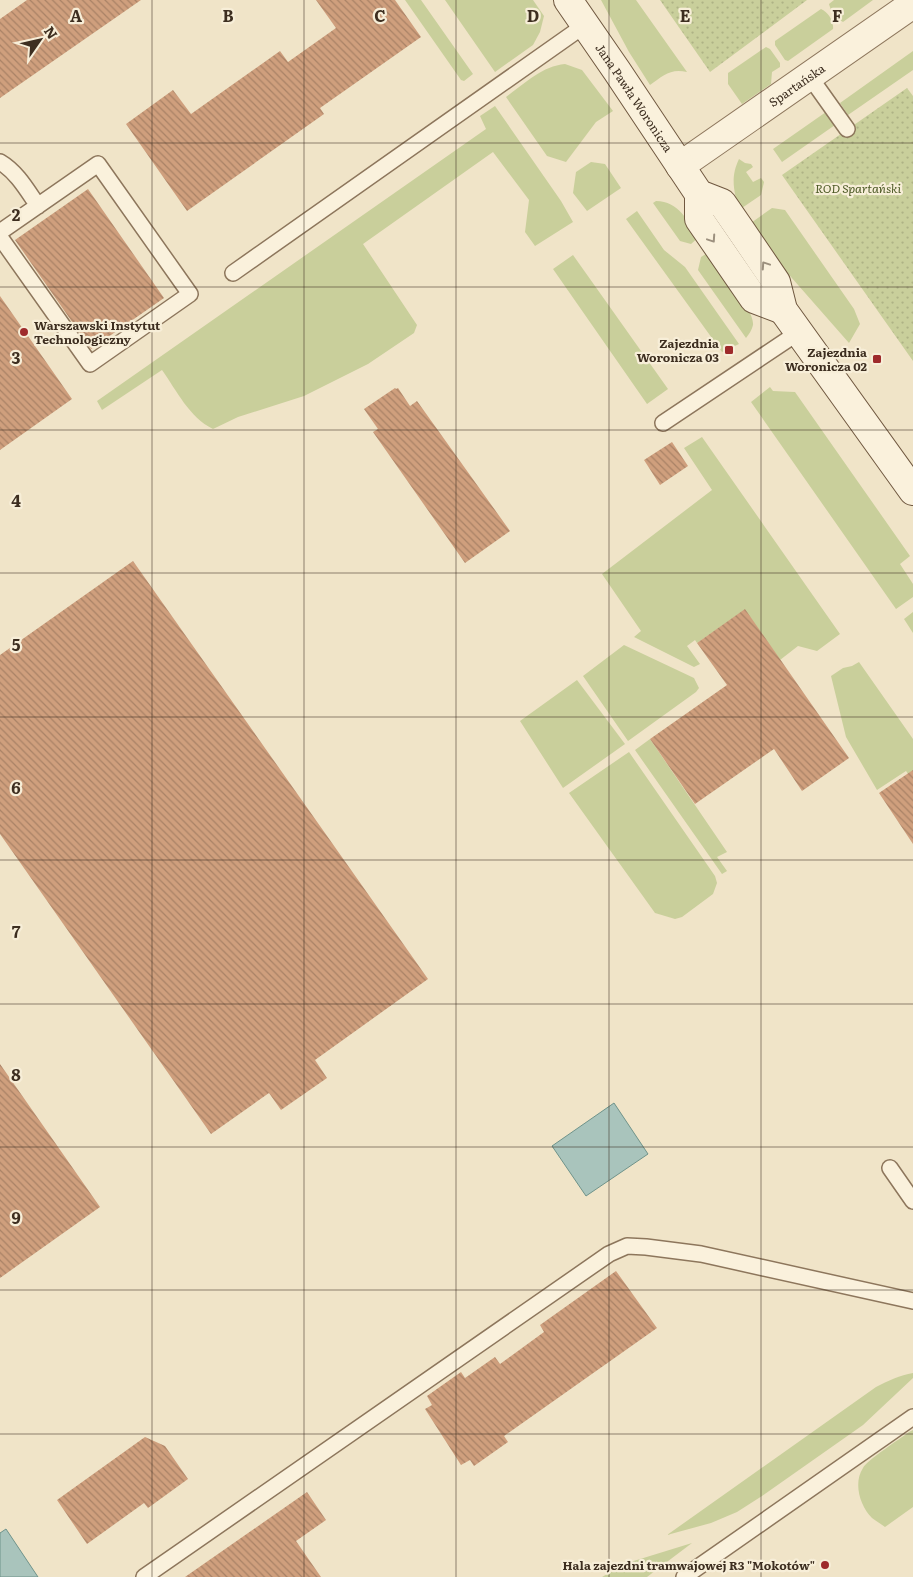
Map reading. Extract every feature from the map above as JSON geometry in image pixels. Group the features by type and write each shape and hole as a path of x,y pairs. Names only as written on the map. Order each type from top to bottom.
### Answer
{"street":[{"name":"Jana Pawła Woronicza","path":"568,0 699,194 699,219 754,299 783,310 913,491"},
{"name":"Spartańska","path":"680,166 913,4"}],"lane":[{"path":"233,273 585,25"},
{"path":"810,77 847,129"},
{"path":"0,162 8,167 22,182 38,206"},
{"path":"0,232 98,164 190,294 90,364 0,237"},
{"path":"663,423 799,332"},
{"path":"890,1168 913,1201"},
{"path":"144,1577 609,1254 627,1246 701,1254 913,1301"},
{"path":"684,1577 913,1417"}],"green space":[{"path":"405,0 421,0 473,74 464,81 461,80"},
{"path":"445,0 533,0 544,16 540,32 533,45 495,72"},
{"path":"601,0 636,0 687,72 671,72 650,85 629,52"},
{"path":"660,0 807,0 710,72"},
{"path":"834,0 873,0 843,22 832,12 829,4"},
{"path":"821,9 830,17 833,29 788,61 785,60 775,45 775,41"},
{"path":"766,47 770,49 780,63 780,67 772,72 771,84 742,104 728,84 728,73"},
{"path":"913,51 913,70 848,115 840,103"},
{"path":"565,64 582,70 613,111 596,122 566,162 547,156 506,97 541,72 557,65"},
{"name":"ROD Spartański","path":"907,88 913,96 913,361 782,175"},
{"path":"495,106 561,201 573,222 535,246 525,232 529,200 493,152 363,244 417,325 414,333 368,364 304,396 238,417 213,429 190,411 162,370 102,410 97,401 486,129 480,116"},
{"path":"826,112 835,125 782,162 773,149"},
{"path":"739,159 751,164 753,167 746,172 753,182 761,178 764,182 761,195 739,210 734,191 734,172"},
{"path":"591,162 605,164 621,188 587,211 573,193 576,172"},
{"path":"656,201 671,204 677,208 699,237 691,244 680,241 653,203"},
{"path":"772,208 785,210 854,309 860,324 849,343 755,236 748,225"},
{"path":"637,211 664,250 685,267 739,344 722,352 626,219"},
{"path":"709,252 736,288 752,318 753,325 746,338 698,270 701,257"},
{"path":"573,255 668,389 647,404 553,269"},
{"path":"770,387 773,391 795,392 910,556 900,564 913,584 913,597 896,609 751,402"},
{"path":"702,437 840,634 817,651 798,646 780,660 745,610 697,643 695,640 687,646 700,664 694,667 634,637 641,631 602,574 712,490 684,448"},
{"path":"913,612 913,633 904,619"},
{"path":"624,645 694,678 699,688 628,741 583,676"},
{"path":"859,662 913,739 913,781 906,771 877,790 846,737 831,676 843,668"},
{"path":"577,680 625,744 563,788 520,721"},
{"path":"650,739 727,852 717,857 727,871 722,874 635,750"},
{"path":"629,752 715,876 717,883 713,894 682,917 675,919 655,913 569,793"},
{"path":"913,1373 913,1378 863,1425 762,1496 737,1512 711,1523 667,1535 876,1387 890,1380"},
{"path":"913,1430 913,1507 885,1527 872,1518 864,1507 859,1494 858,1480 866,1464"},
{"path":"692,1543 647,1577 602,1577 624,1564"}],"water":[{"path":"614,1103 648,1154 586,1196 552,1146"},
{"path":"6,1529 38,1577 0,1577 0,1533"}],"building":[{"path":"27,0 141,0 0,98 0,19"},
{"path":"316,0 395,0 421,37 320,108 324,114 187,211 126,124 173,90 191,114 280,51 288,62 336,28"},
{"path":"88,189 164,298 91,349 15,240"},
{"path":"0,296 72,399 0,450"},
{"path":"395,388 398,388 410,406 417,401 510,531 465,563 373,432 378,429 364,409"},
{"path":"672,442 688,466 660,485 644,460"},
{"path":"133,561 428,979 315,1060 327,1078 281,1110 269,1093 211,1134 0,834 0,655"},
{"path":"745,609 849,758 802,791 774,749 695,804 650,739 727,685 697,643"},
{"path":"913,770 913,844 879,793"},
{"path":"0,1064 100,1207 0,1278"},
{"path":"616,1271 657,1328 504,1436 508,1442 474,1466 470,1460 461,1465 425,1409 432,1405 427,1396 461,1372 465,1378 495,1357 500,1364 544,1332 540,1325"},
{"path":"145,1437 165,1446 188,1479 148,1508 144,1503 87,1544 57,1500"},
{"path":"307,1492 326,1520 296,1541 321,1577 185,1577"}],"place":[{"name":"Warszawski Instytut Technologiczny","path":"24,332"},
{"name":"Zajezdnia Woronicza 03","path":"729,350"},
{"name":"Zajezdnia Woronicza 02","path":"877,359"},
{"name":"Hala zajezdni tramwajowej R3 \"Mokotów\"","path":"825,1565"}]}
